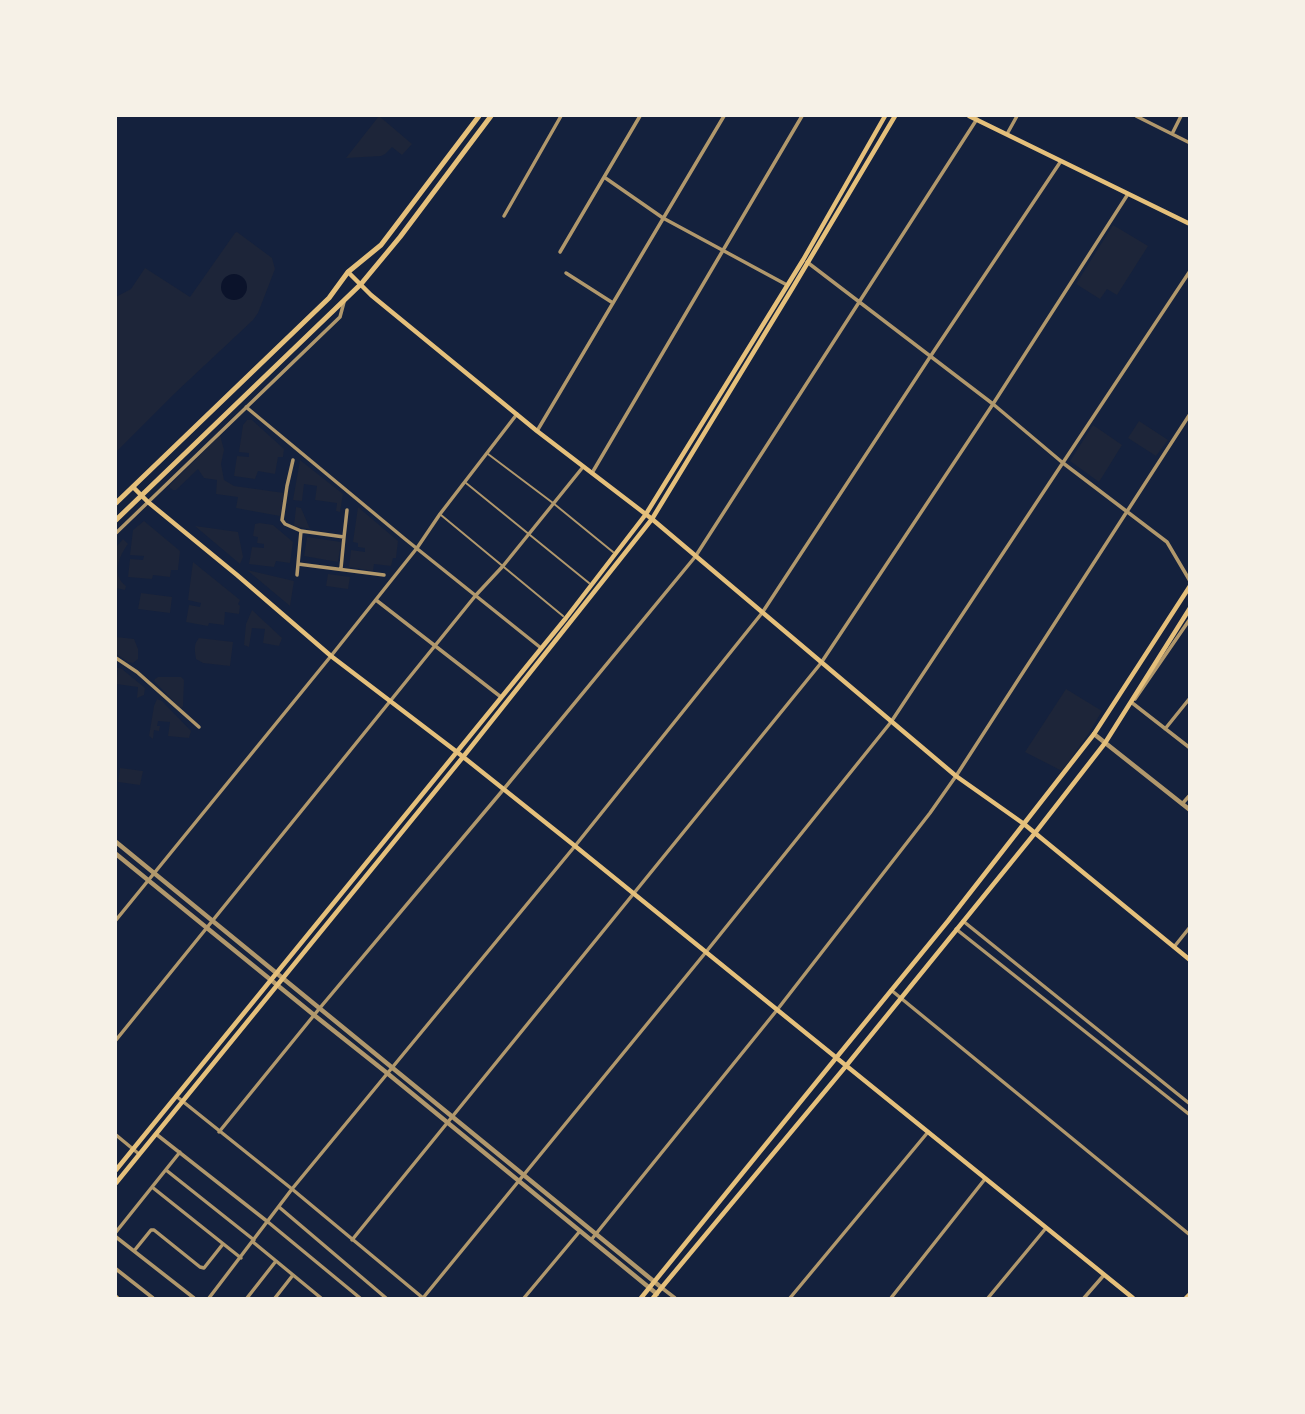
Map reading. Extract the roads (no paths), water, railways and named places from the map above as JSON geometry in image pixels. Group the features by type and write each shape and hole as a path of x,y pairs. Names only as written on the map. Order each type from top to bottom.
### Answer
{"main road":[{"path":"116,503 329,298 348,272 379,247 479,116"},
{"path":"116,520 361,284 491,116"},
{"path":"116,1170 566,618 646,514 787,285 805,261 885,116"},
{"path":"116,1183 463,757 652,519 805,261 895,116"},
{"path":"969,116 1189,224"},
{"path":"348,272 371,295 537,431 646,514 956,776 1024,824 1189,960"},
{"path":"334,290 344,300"},
{"path":"133,486 148,502 331,656 575,846 1133,1298"},
{"path":"641,1298 948,921 1094,734 1189,583"},
{"path":"653,1298 846,1066 1105,743 1189,608"},
{"path":"1186,1298 1189,1294"}],"street":[{"path":"504,216 561,116"},
{"path":"560,252 640,116"},
{"path":"537,431 724,116"},
{"path":"592,474 802,116"},
{"path":"1007,134 1017,116"},
{"path":"1136,116 1189,143"},
{"path":"1172,134 1181,116"},
{"path":"219,1132 695,557 977,119"},
{"path":"209,1298 292,1189 575,846 762,613 1061,161"},
{"path":"604,177 663,218 787,285"},
{"path":"352,1240 821,663 1128,194"},
{"path":"805,261 993,404 1063,463 1167,542 1189,583"},
{"path":"176,1097 423,1298 891,722 1189,271"},
{"path":"566,273 613,303"},
{"path":"116,533 340,317 344,300"},
{"path":"246,407 541,648"},
{"path":"116,920 376,600 517,414"},
{"path":"591,1240 777,1010 930,813 1189,414"},
{"path":"293,460 282,520 301,531 344,537"},
{"path":"116,1040 583,467"},
{"path":"341,569 347,510"},
{"path":"297,575 301,531"},
{"path":"298,564 384,575"},
{"path":"376,600 501,697"},
{"path":"1189,619 1131,702 1189,748"},
{"path":"116,658 137,672 199,727"},
{"path":"1165,729 1189,698"},
{"path":"1185,704 1189,708"},
{"path":"1094,734 1189,810"},
{"path":"1182,804 1189,795"},
{"path":"116,842 675,1298"},
{"path":"116,854 663,1298"},
{"path":"963,921 1189,1104"},
{"path":"1174,947 1189,927"},
{"path":"957,929 1189,1115"},
{"path":"891,990 1189,1235"},
{"path":"790,1298 928,1132"},
{"path":"156,1134 360,1298"},
{"path":"116,1135 139,1154"},
{"path":"180,1152 116,1235 194,1298"},
{"path":"166,1170 321,1298"},
{"path":"891,1298 985,1179"},
{"path":"152,1187 241,1258"},
{"path":"279,1207 386,1298"},
{"path":"988,1298 1046,1228"},
{"path":"134,1251 150,1230 154,1230 204,1268 223,1244"},
{"path":"524,1298 580,1231"},
{"path":"247,1298 276,1261"},
{"path":"116,1269 153,1298"},
{"path":"278,1297 293,1275"},
{"path":"1084,1298 1104,1275"}],"lane":[{"path":"487,453 554,503 615,554"},
{"path":"465,482 592,585"},
{"path":"440,514 566,618"}]}
